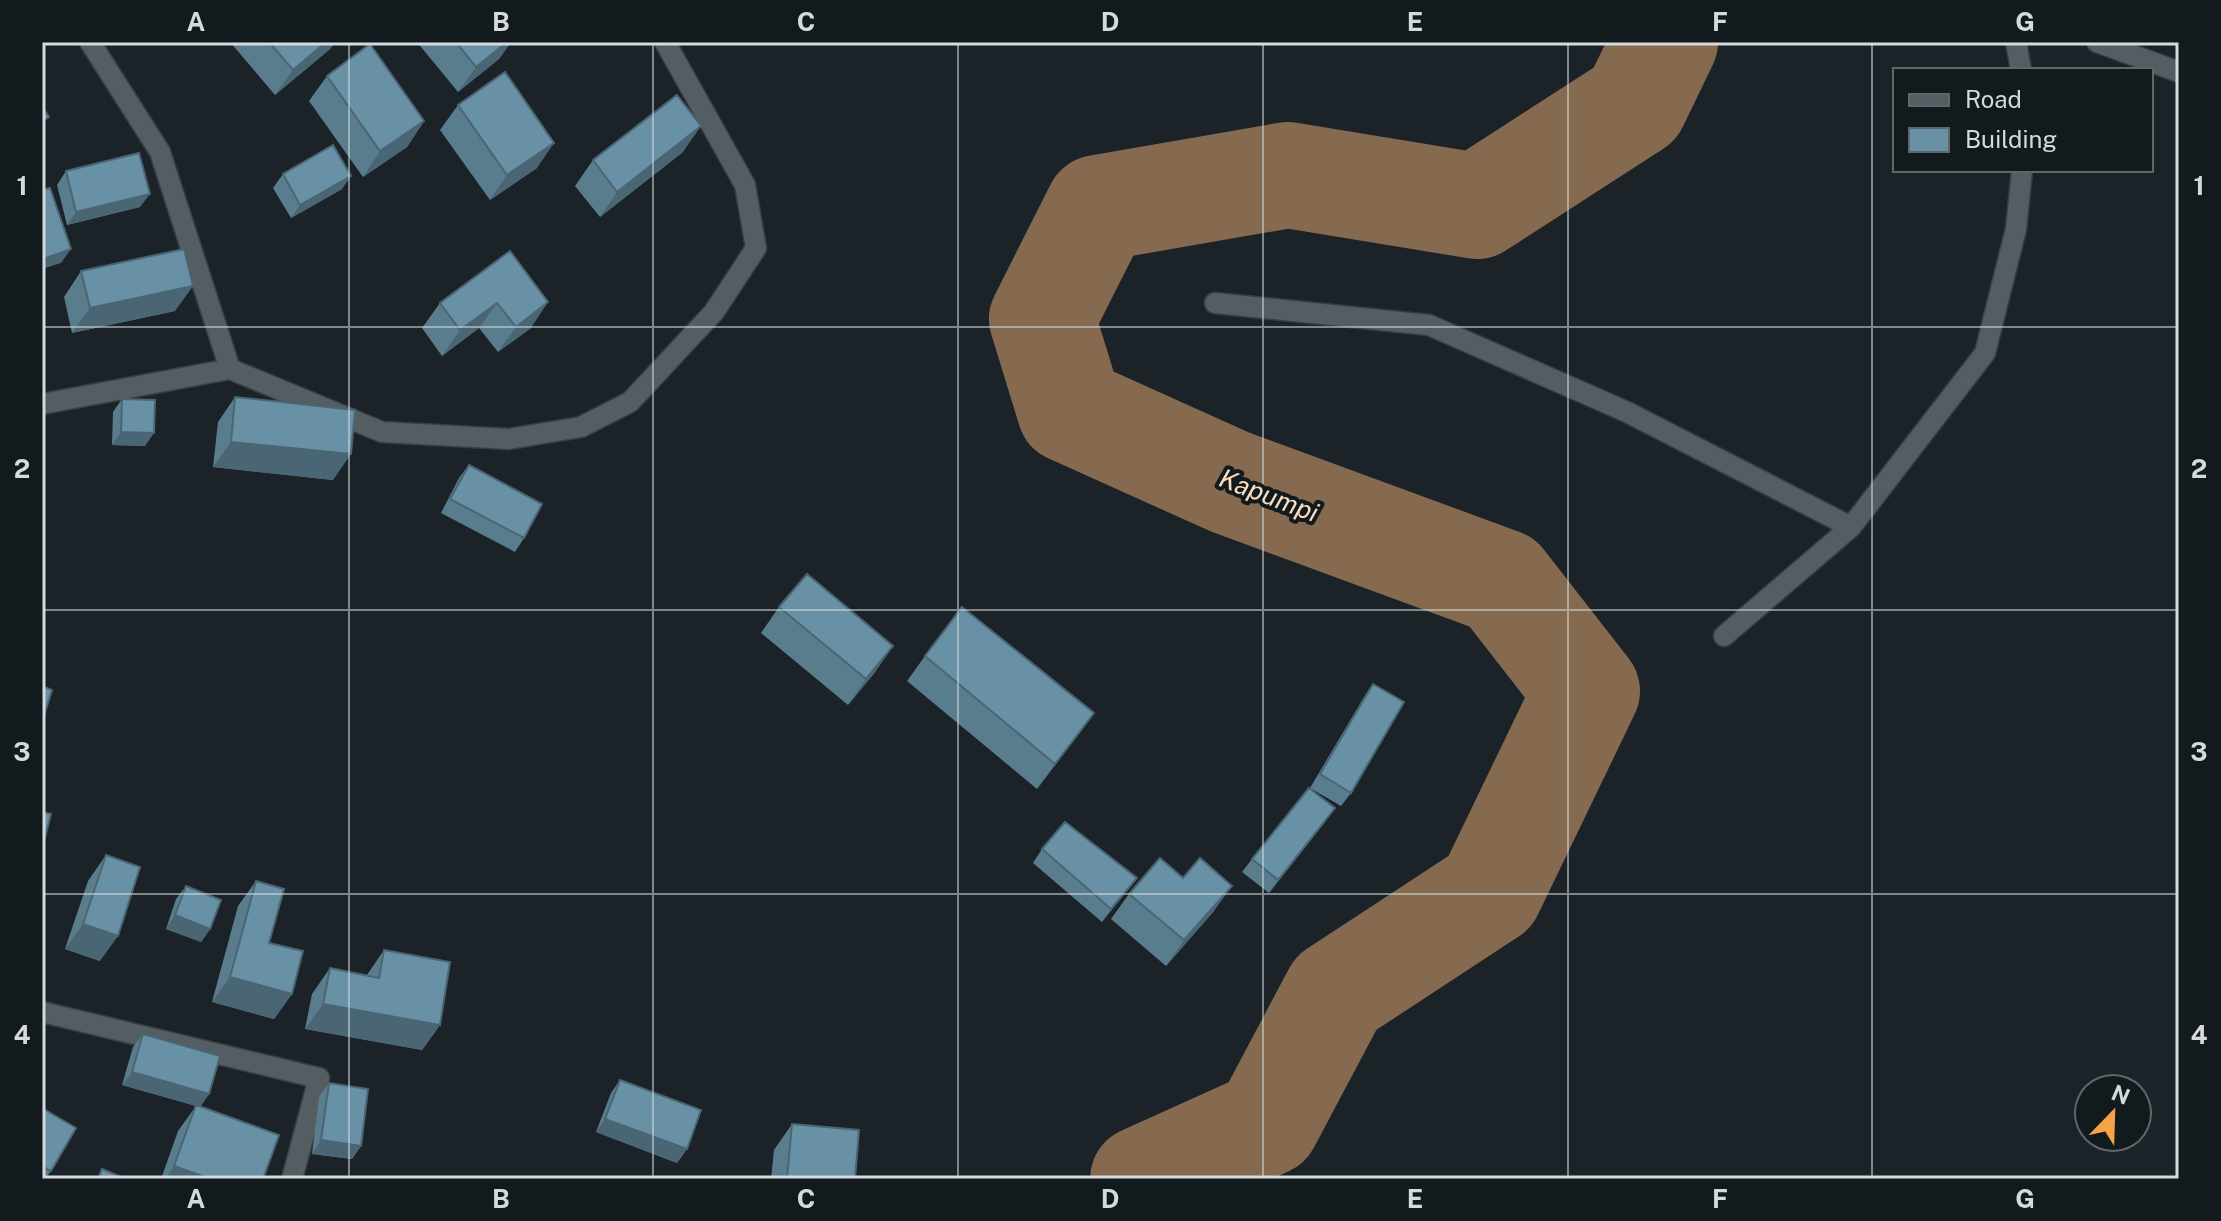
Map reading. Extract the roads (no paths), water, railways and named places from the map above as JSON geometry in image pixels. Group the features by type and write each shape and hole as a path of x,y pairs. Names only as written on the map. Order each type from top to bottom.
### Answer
{"street":[{"path":"90,42 160,152 230,369"},
{"path":"42,404 230,369 382,432 509,439 581,427 630,402 714,312 756,248 745,185 665,42"},
{"path":"2016,42 2021,68"},
{"path":"2097,42 2179,72"},
{"path":"1724,636 1851,527 1985,353 2016,229 2022,172"},
{"path":"1215,303 1429,325 1627,412 1851,527"},
{"path":"42,1012 319,1078 292,1179"}],"waterway":[{"name":"Kapumpi","path":"1143,1179 1267,1123 1336,993 1490,892 1587,691 1502,582 1230,482 1070,410 1042,319 1098,208 1288,175 1477,206 1635,104 1665,42"}]}
